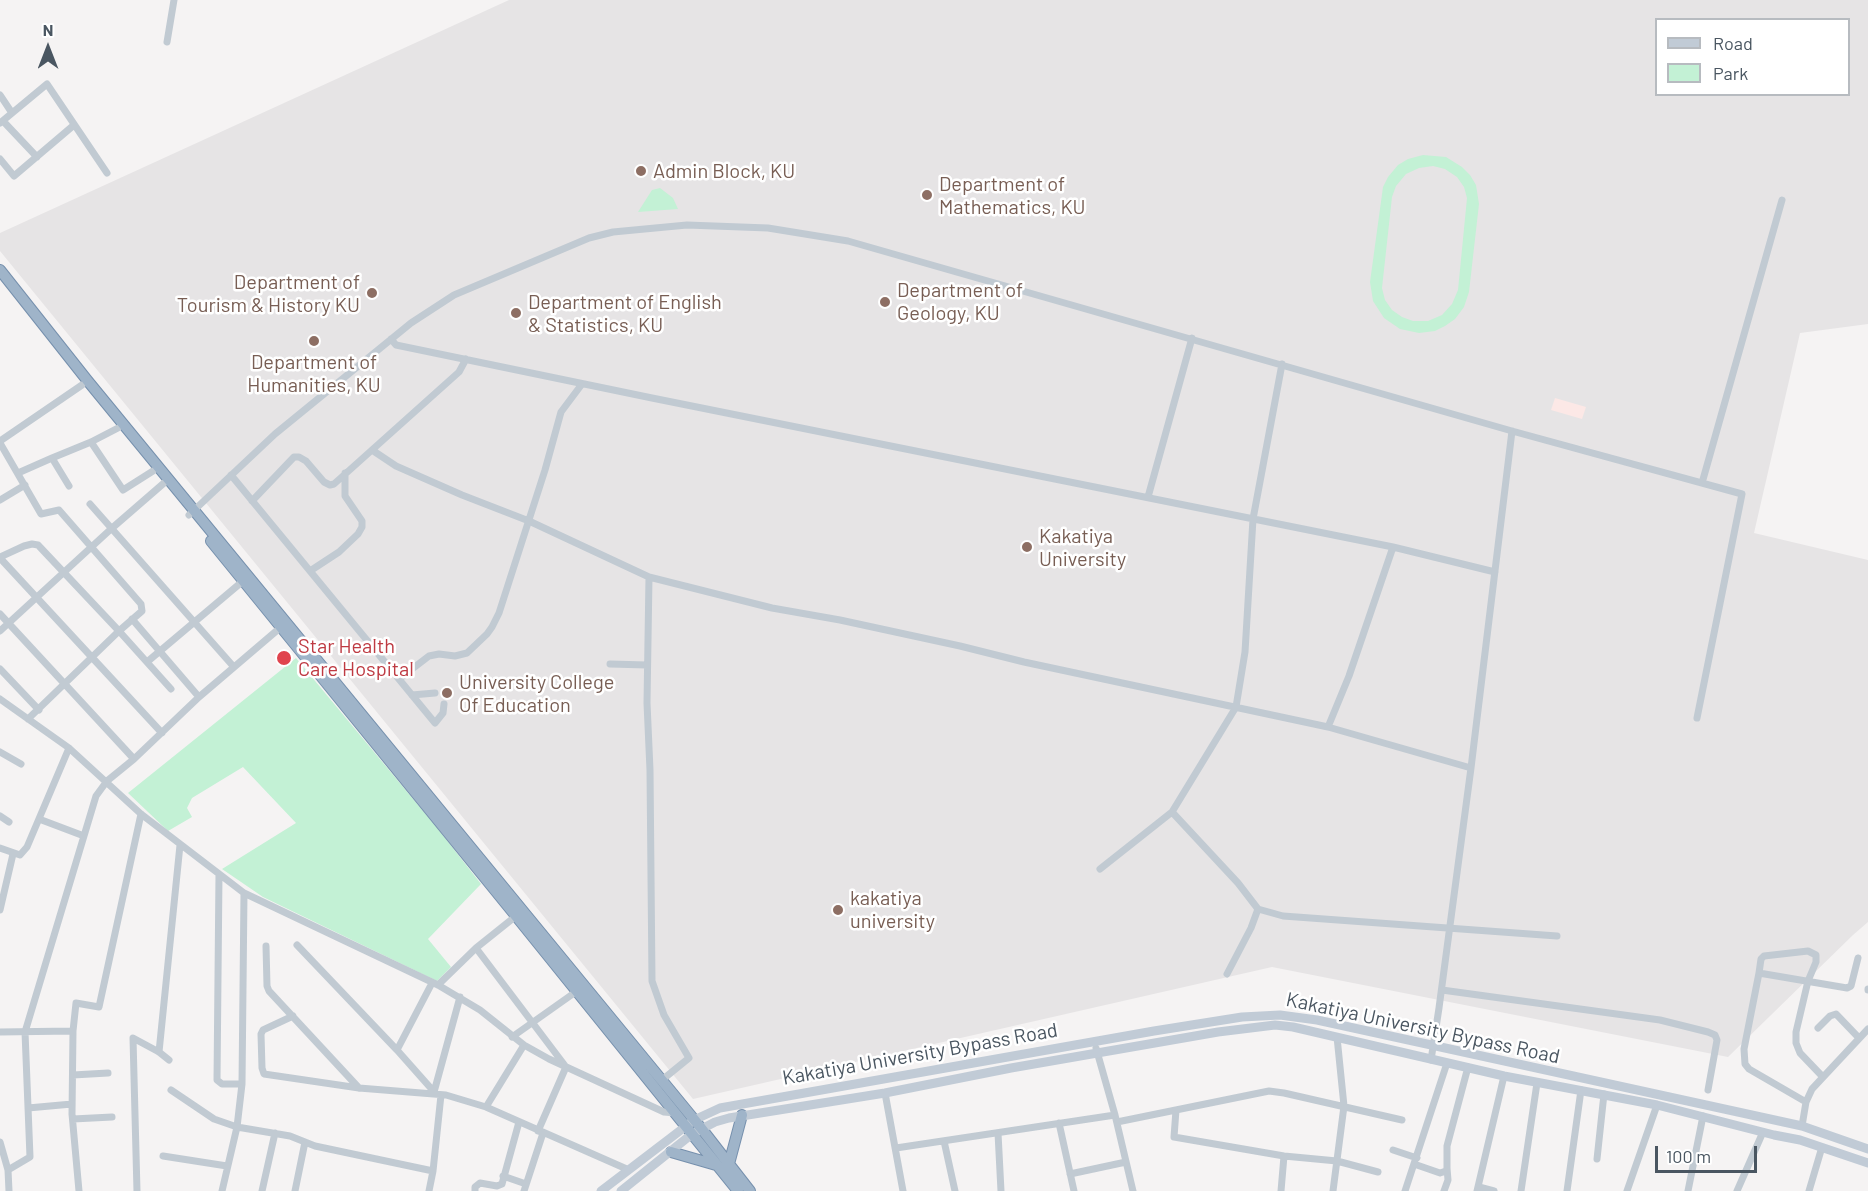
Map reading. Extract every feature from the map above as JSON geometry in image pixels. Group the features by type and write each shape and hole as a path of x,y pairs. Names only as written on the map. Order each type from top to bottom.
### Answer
{"highway":[{"path":"0,270 192,512 662,1080 717,1165 738,1191"},
{"path":"0,280 153,471 192,512 243,581 577,991 689,1124 729,1164 750,1191"},
{"path":"729,1164 742,1115"},
{"path":"671,1152 717,1165"}],"main road":[{"name":"Kakatiya University Bypass Road","path":"689,1124 713,1110 729,1106 1242,1017 1294,1016 1802,1126 1868,1149"},
{"name":"Kakatiya University Bypass Road","path":"689,1124 715,1122 742,1115 885,1093 1011,1068 1218,1032 1275,1025 1293,1027 1537,1083 1657,1105 1822,1147 1868,1163"},
{"path":"621,1191 671,1152 689,1124"},
{"path":"601,1191 689,1124"}],"street":[{"path":"167,42 174,0"},
{"path":"37,157 1,122 47,84 107,173"},
{"path":"0,95 12,113"},
{"path":"0,159 14,176 74,125"},
{"path":"1702,483 1782,200"},
{"path":"192,512 275,434 411,323 454,295 590,238 621,231 687,225 758,227 848,241 1162,332 1192,338 1512,431 1742,494 1697,718"},
{"path":"1148,497 1192,338"},
{"path":"391,339 396,345 1393,547 1495,572"},
{"path":"252,501 294,457 306,461 324,482 334,484 459,372 466,359"},
{"path":"1100,869 1172,812 1236,707 1245,652 1253,519 1282,364"},
{"path":"399,679 429,656 438,654 455,656 467,653 487,634 499,613 561,412 582,384"},
{"path":"28,720 142,611 141,604 59,510 41,514 1,439 82,385"},
{"path":"18,473 118,428"},
{"path":"1431,1060 1471,768 1512,431"},
{"path":"91,442 123,490 153,471"},
{"path":"372,450 396,466 528,521 649,577 772,608 851,622 1024,662 1328,727 1471,768"},
{"path":"52,458 69,486"},
{"path":"310,571 339,552 362,527 362,521 345,496 345,473"},
{"path":"231,475 435,723 443,713 444,704"},
{"path":"0,632 164,483"},
{"path":"0,500 25,485"},
{"path":"90,504 233,666"},
{"path":"162,732 0,557 24,546 38,545 171,689"},
{"path":"1328,727 1349,676 1393,547"},
{"path":"649,577 647,665 652,981 664,1015 689,1058 662,1080"},
{"path":"147,662 243,581"},
{"path":"0,614 134,759"},
{"path":"132,619 199,697"},
{"path":"8,1170 30,1157 25,1032 96,796 107,781 134,759 233,666 281,627"},
{"path":"610,664 647,665"},
{"path":"0,669 39,710"},
{"path":"412,695 435,693"},
{"path":"0,699 69,748 141,814 244,893 435,984 480,1010 524,1045 689,1124"},
{"path":"0,848 20,855 27,848 69,748"},
{"path":"0,752 21,764"},
{"path":"1172,812 1238,883 1258,909 1283,916 1557,936"},
{"path":"79,1191 72,1104 73,1031 76,1003 99,1007 141,814"},
{"path":"0,816 9,822"},
{"path":"39,819 84,836"},
{"path":"159,1052 180,845"},
{"path":"0,910 13,854"},
{"path":"219,874 217,1080 222,1084 242,1084"},
{"path":"222,1191 237,1126 242,1084 244,893"},
{"path":"1227,974 1251,928 1258,909"},
{"path":"397,1050 435,984 516,916"},
{"path":"297,945 437,1094"},
{"path":"266,946 269,991 359,1088"},
{"path":"476,948 566,1067"},
{"path":"1806,1102 1749,1069 1745,1064 1744,1049 1761,959 1764,956 1808,951 1816,955 1796,1032 1796,1043 1800,1053 1822,1076"},
{"path":"1759,973 1850,988 1858,958"},
{"path":"1442,990 1660,1020 1708,1032 1715,1035 1717,1040 1708,1090"},
{"path":"512,1037 577,991"},
{"path":"429,1191 433,1170 437,1094 460,998"},
{"path":"1818,1029 1830,1016 1836,1014 1859,1038"},
{"path":"292,1016 266,1028 261,1034 264,1074 359,1088 437,1094 486,1107 629,1170"},
{"path":"1802,1126 1806,1102 1812,1089 1868,1029"},
{"path":"0,1032 73,1031"},
{"path":"1333,1191 1344,1106 1337,1037"},
{"path":"137,1191 133,1038 169,1060"},
{"path":"1095,1042 1133,1191"},
{"path":"486,1107 524,1045"},
{"path":"1405,1191 1447,1063"},
{"path":"503,1176 525,1188 540,1132 566,1067"},
{"path":"1444,1191 1448,1180 1447,1146 1468,1067"},
{"path":"73,1075 108,1073"},
{"path":"1494,1191 1478,1189 1504,1076"},
{"path":"1521,1191 1537,1083"},
{"path":"171,1090 214,1119 275,1133 315,1146 433,1170"},
{"path":"1567,1191 1581,1090"},
{"path":"896,1148 1059,1124 1176,1110 1269,1091 1402,1120"},
{"path":"885,1093 903,1191"},
{"path":"1597,1159 1604,1094"},
{"path":"28,1108 72,1104"},
{"path":"1627,1191 1657,1105"},
{"path":"1176,1110 1174,1137 1284,1156 1337,1161 1378,1172"},
{"path":"1688,1191 1703,1116"},
{"path":"73,1119 112,1117"},
{"path":"475,1191 475,1187 480,1183 497,1186 502,1184 519,1122"},
{"path":"1059,1124 1074,1191"},
{"path":"1737,1191 1762,1132"},
{"path":"262,1191 275,1133"},
{"path":"998,1133 1001,1191"},
{"path":"944,1141 955,1191"},
{"path":"0,1142 8,1170 9,1191"},
{"path":"295,1191 305,1142"},
{"path":"1809,1191 1822,1147"},
{"path":"1393,1150 1440,1173 1448,1168"},
{"path":"163,1156 227,1166"},
{"path":"1281,1191 1284,1156"},
{"path":"1070,1174 1126,1162"}],"shaded area":[{"name":"Kakatiya University","path":"509,0 1868,0 1868,324 1800,333 1754,533 1868,560 1868,922 1728,1057 1272,967 693,1099 0,251 0,233"},
{"path":"1555,398 1586,407 1582,419 1551,410"}],"green space":[{"path":"1423,155 1446,157 1462,167 1476,185 1479,204 1469,292 1464,307 1455,319 1445,326 1435,331 1419,333 1400,329 1384,318 1373,301 1370,282 1383,187 1398,165 1408,159","holes":["1433,166 1445,169 1457,177 1464,187 1467,198 1458,290 1452,304 1442,315 1428,321 1413,321 1392,310 1385,300 1382,288 1392,197 1396,186 1406,174 1419,168"]},
{"path":"660,188 673,198 678,209 638,212 652,190"},
{"path":"296,658 481,884 428,939 451,967 437,981 263,897 222,869 296,823 243,767 192,798 187,808 192,817 168,831 128,793"}],"place":[{"name":"Admin Block, KU","path":"641,171"},
{"name":"Department of Mathematics, KU","path":"927,195"},
{"name":"Department of Tourism & History KU","path":"372,293"},
{"name":"Department of Geology, KU","path":"885,302"},
{"name":"Department of English & Statistics, KU","path":"516,313"},
{"name":"Department of Humanities, KU","path":"314,341"},
{"name":"Kakatiya University","path":"1027,547"},
{"name":"Star Health Care Hospital","path":"284,658"},
{"name":"University College Of Education","path":"447,693"},
{"name":"kakatiya university","path":"838,910"}]}
